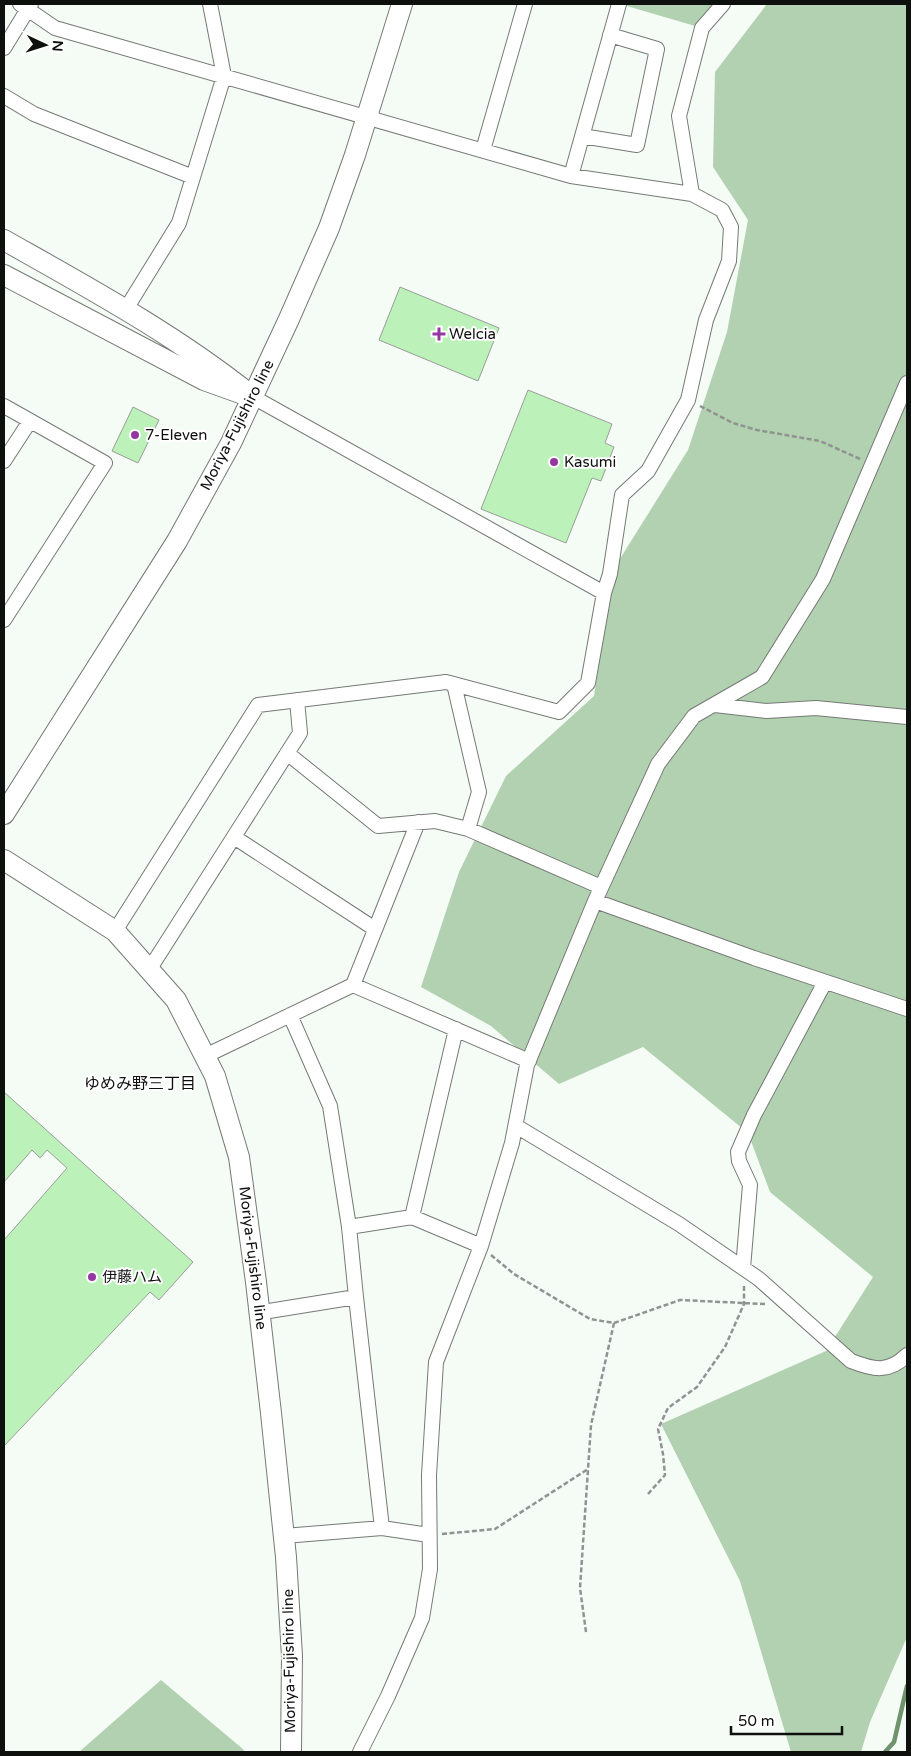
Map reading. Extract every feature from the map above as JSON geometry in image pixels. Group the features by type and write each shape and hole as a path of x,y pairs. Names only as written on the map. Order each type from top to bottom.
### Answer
{"main road":[{"name":"Moriya-Fujishiro line","path":"4,814 177,541 231,443 329,228 368,117 402,4"},
{"path":"4,240 126,309 220,371 253,397"},
{"path":"4,276 215,386 253,397"},
{"name":"Moriya-Fujishiro line","path":"4,860 115,931 176,1000 215,1076 240,1157 260,1311 284,1536 292,1656 291,1752"}],"street":[{"path":"126,309 179,224 224,76 210,4"},
{"path":"483,150 526,4"},
{"path":"571,176 619,4"},
{"path":"692,194 679,116 702,28 723,4"},
{"path":"4,48 26,5 55,28 571,176 692,194 722,210 731,227 729,261 706,320 688,400 648,471 622,495 610,574 604,592 588,683 559,712 446,682 258,705 115,931"},
{"path":"582,136 638,145 657,48 610,35"},
{"path":"4,96 34,114 193,177"},
{"path":"360,1752 388,1696 422,1618 430,1569 429,1474 436,1362 481,1246 512,1143 529,1061 601,887 658,764 694,716 762,677 823,579 907,383"},
{"path":"253,397 604,592"},
{"path":"4,406 105,463 4,620"},
{"path":"4,462 30,420"},
{"path":"454,684 479,792 468,829"},
{"path":"149,970 300,733 297,700"},
{"path":"715,705 766,711 816,708 907,717"},
{"path":"287,753 378,826 435,821 468,829 601,887"},
{"path":"205,1056 353,985 418,822"},
{"path":"234,837 375,929"},
{"path":"595,901 754,958 907,1009"},
{"path":"744,1268 750,1185 739,1161 738,1152 754,1115 825,982"},
{"path":"353,985 529,1061"},
{"path":"290,1015 330,1106 349,1227 382,1528"},
{"path":"412,1218 456,1029"},
{"path":"516,1126 680,1224 744,1268 788,1304 851,1361 879,1369 897,1365 907,1354"},
{"path":"349,1227 412,1218 481,1246"},
{"path":"260,1311 270,1312 356,1298"},
{"path":"284,1536 382,1528 429,1535"}],"path":[{"path":"688,400 733,423 757,430 820,441 872,464"},
{"path":"481,1246 514,1274 590,1319 614,1323 680,1300 744,1304 788,1304"},
{"path":"648,1494 665,1475 658,1429 668,1408 697,1387 725,1347 744,1304 744,1268"},
{"path":"586,1632 580,1588 591,1425 614,1323"},
{"path":"429,1535 495,1529 588,1469"}],"green space":[{"path":"620,4 723,4 702,28"},
{"path":"767,4 907,4 907,1637 870,1722 861,1752 791,1752 740,1581 661,1424 826,1351 873,1277 770,1192 748,1133 643,1047 559,1084 491,1026 421,987 459,872 506,776 594,696 613,570 688,450 727,332 748,220 713,167 715,72"},
{"path":"161,1680 244,1750 243,1752 79,1752"}],"building":[{"name":"Welcia","path":"400,287 499,328 478,381 379,340"},
{"name":"Kasumi","path":"528,390 612,424 605,443 614,447 601,481 592,478 566,543 481,509"},
{"name":"7-Eleven","path":"133,407 159,420 138,463 112,451"},
{"name":"伊藤ハム","path":"4,1092 193,1262 159,1300 150,1292 4,1446 4,1240 67,1168 47,1150 40,1158 32,1150 4,1182"}],"waterway":[{"path":"885,1752 894,1742 907,1686"}],"place":[{"name":"Welcia","path":"439,334"},
{"name":"7-Eleven","path":"135,435"},
{"name":"Kasumi","path":"554,462"},
{"name":"伊藤ハム","path":"92,1277"}],"district":[{"name":"ゆめみ野三丁目","path":"140,1083"}]}
